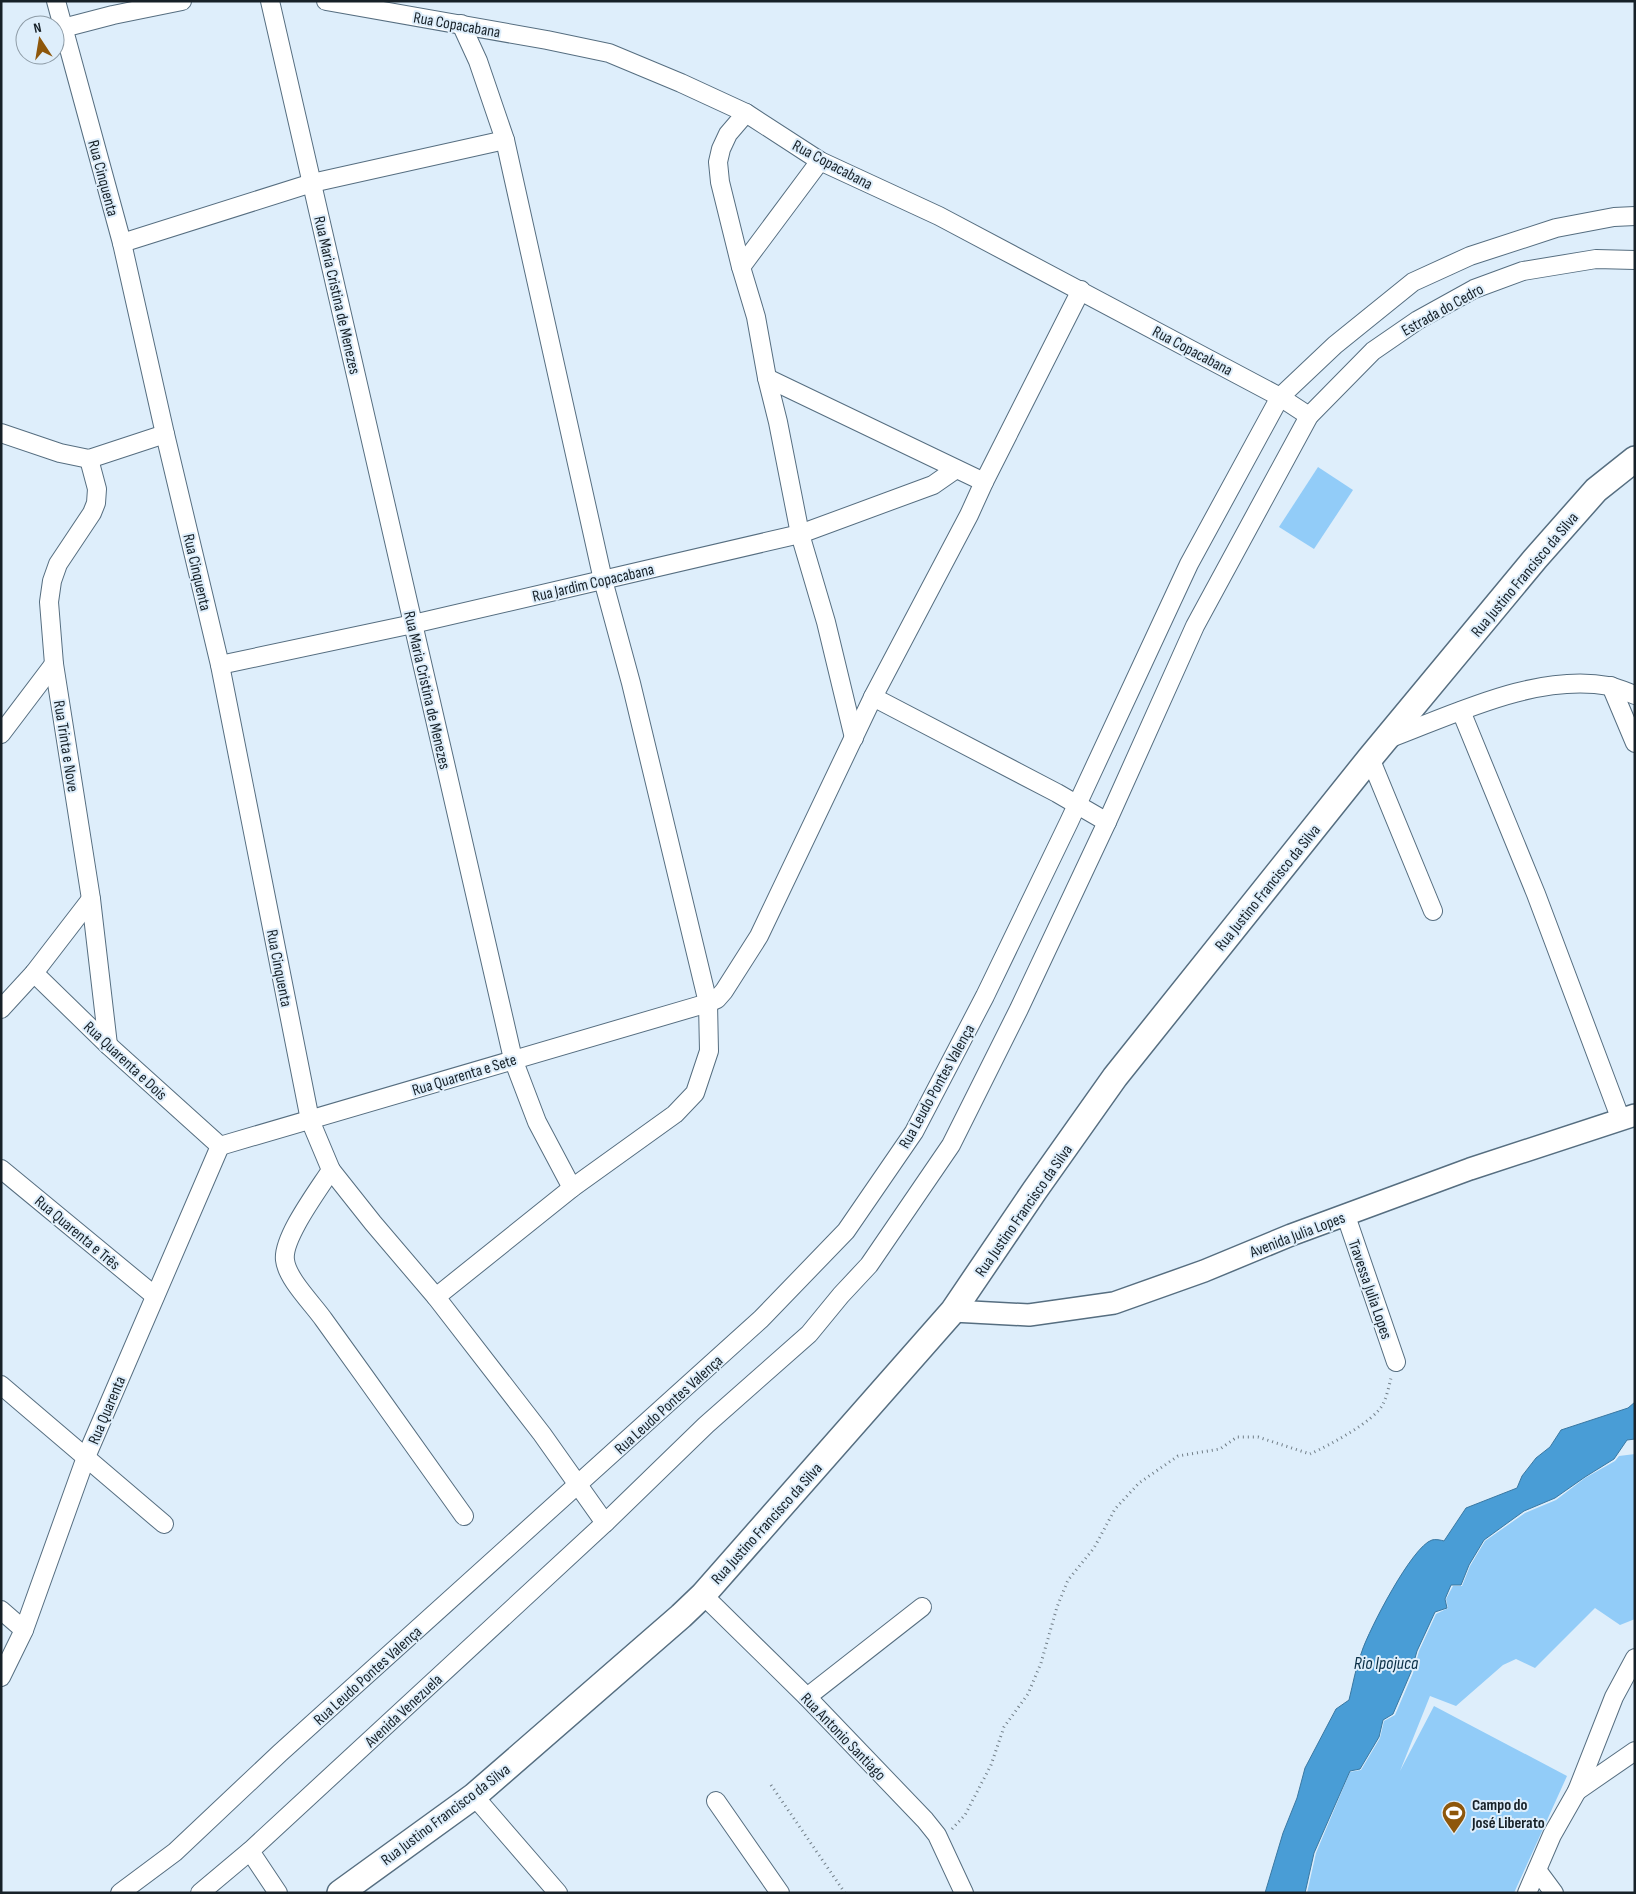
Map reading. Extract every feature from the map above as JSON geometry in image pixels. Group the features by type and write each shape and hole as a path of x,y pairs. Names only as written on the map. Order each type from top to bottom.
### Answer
{"main road":[{"name":"Rua Justino Francisco da Silva","path":"340,1893 474,1796 703,1594 953,1311 1115,1078 1378,749 1596,490 1635,459"}],"street":[{"name":"Rua Cinquenta","path":"56,1 60,15"},
{"path":"65,27 113,15 182,1"},
{"name":"Rua Maria Cristina de Menezes","path":"270,1 513,1059 537,1122 572,1188"},
{"name":"Rua Copacabana","path":"326,1 461,24 609,53 681,83 746,114 820,161 940,216 1081,290 1280,397 1308,416"},
{"path":"436,1297 572,1188 675,1114 695,1093 709,1051 708,1003 631,683 603,580 505,140 478,62 461,24"},
{"name":"Rua Cinquenta","path":"65,35 122,243 220,665 310,1120 331,1170 436,1297 542,1434 605,1524"},
{"path":"746,114 728,134 721,150 718,162 720,182 741,267 756,317 800,534 826,622 854,738"},
{"path":"122,243 312,182 505,140"},
{"path":"741,267 820,161"},
{"name":"Rua Leudo Pontes Valença","path":"120,1893 175,1852 280,1753 761,1319 846,1231 914,1132 985,996 1189,564 1280,397 1335,345 1413,282 1470,256 1556,228 1614,217 1635,216"},
{"name":"Estrada do Cedro","path":"1308,416 1373,350 1418,320 1474,290 1523,271 1596,259 1635,260"},
{"path":"708,1003 724,991 759,936 873,697 965,524 984,482 1081,290"},
{"path":"767,378 984,482"},
{"path":"605,1524 706,1425 809,1334 869,1265 952,1145 1019,1009 1107,822 1195,626 1308,416"},
{"path":"1,433 60,453 89,459 165,434"},
{"name":"Rua Trinta e Nove","path":"89,459 97,489 96,503 92,514 68,547 52,581 49,602 54,664 91,899 108,1045"},
{"name":"Rua Jardim Copacabana","path":"220,665 413,624 800,534 933,485 956,469"},
{"path":"1,734 54,664"},
{"path":"1433,911 1378,749 1461,711 1503,696 1543,687 1583,684 1611,686 1635,695"},
{"path":"1611,686 1635,743"},
{"path":"873,697 1077,804 1107,822"},
{"path":"1461,711 1628,1117"},
{"path":"1,1009 34,973 91,899"},
{"name":"Rua Quarenta e Dois","path":"34,973 108,1045 220,1146"},
{"name":"Rua Quarenta e Sete","path":"220,1146 708,1003"},
{"name":"Avenida Julia Lopes","path":"953,1311 1028,1315 1114,1303 1204,1271 1291,1235 1470,1169 1628,1117"},
{"name":"Rua Quarenta","path":"1,1677 24,1630 86,1458 220,1146"},
{"name":"Rua Quarenta e Três","path":"1,1168 155,1296"},
{"path":"331,1170 293,1231 285,1254 289,1274 322,1316 464,1516"},
{"name":"Travessa Julia Lopes","path":"1346,1216 1396,1362"},
{"path":"1,1385 164,1524"},
{"name":"Avenida Venezuela","path":"200,1893 250,1852 605,1524"},
{"name":"Rua Antonio Santiago","path":"703,1594 915,1809 937,1835 964,1893"},
{"path":"806,1697 922,1607"},
{"path":"1,1610 24,1630"},
{"path":"1527,1893 1552,1835 1577,1792 1614,1697 1635,1658"},
{"path":"1577,1792 1635,1751"},
{"path":"474,1796 558,1893"},
{"path":"716,1800 780,1893"},
{"path":"250,1852 278,1893"},
{"path":"1537,1870 1554,1893"}],"path":[{"path":"940,1842 965,1815 991,1765 1004,1727 1028,1694 1041,1663 1056,1607 1068,1580 1094,1548 1115,1509 1139,1483 1178,1456 1220,1449 1237,1437 1258,1437 1310,1454 1330,1445 1365,1422 1383,1405 1396,1362"},
{"path":"770,1785 845,1893"}],"shaded area":[{"path":"1318,467 1353,490 1314,549 1279,527"},
{"path":"1635,1454 1635,1619 1620,1625 1595,1608 1535,1668 1516,1659 1503,1665 1456,1706 1430,1696 1400,1771 1434,1706 1567,1776 1514,1893 1307,1893 1316,1853 1350,1772 1361,1770 1380,1738 1384,1721 1395,1715 1413,1673 1419,1651 1436,1614 1448,1608 1446,1599 1453,1586 1462,1586 1470,1566 1485,1541 1525,1513 1556,1500 1585,1478 1615,1461 1619,1456"}],"water":[{"name":"Rio Ipojuca","path":"1635,1402 1635,1439 1627,1440 1614,1459 1555,1498 1524,1511 1484,1540 1469,1565 1461,1585 1451,1585 1445,1599 1447,1608 1435,1612 1417,1651 1411,1672 1393,1714 1383,1720 1379,1737 1360,1769 1350,1771 1314,1853 1305,1893 1265,1893 1283,1833 1297,1798 1305,1768 1336,1709 1349,1700 1366,1640 1392,1590 1414,1557 1432,1540 1444,1541 1466,1508 1517,1488 1522,1476 1536,1458 1550,1447 1561,1430 1628,1408"}],"place":[{"name":"Campo do José Liberato","path":"1454,1834"}]}
